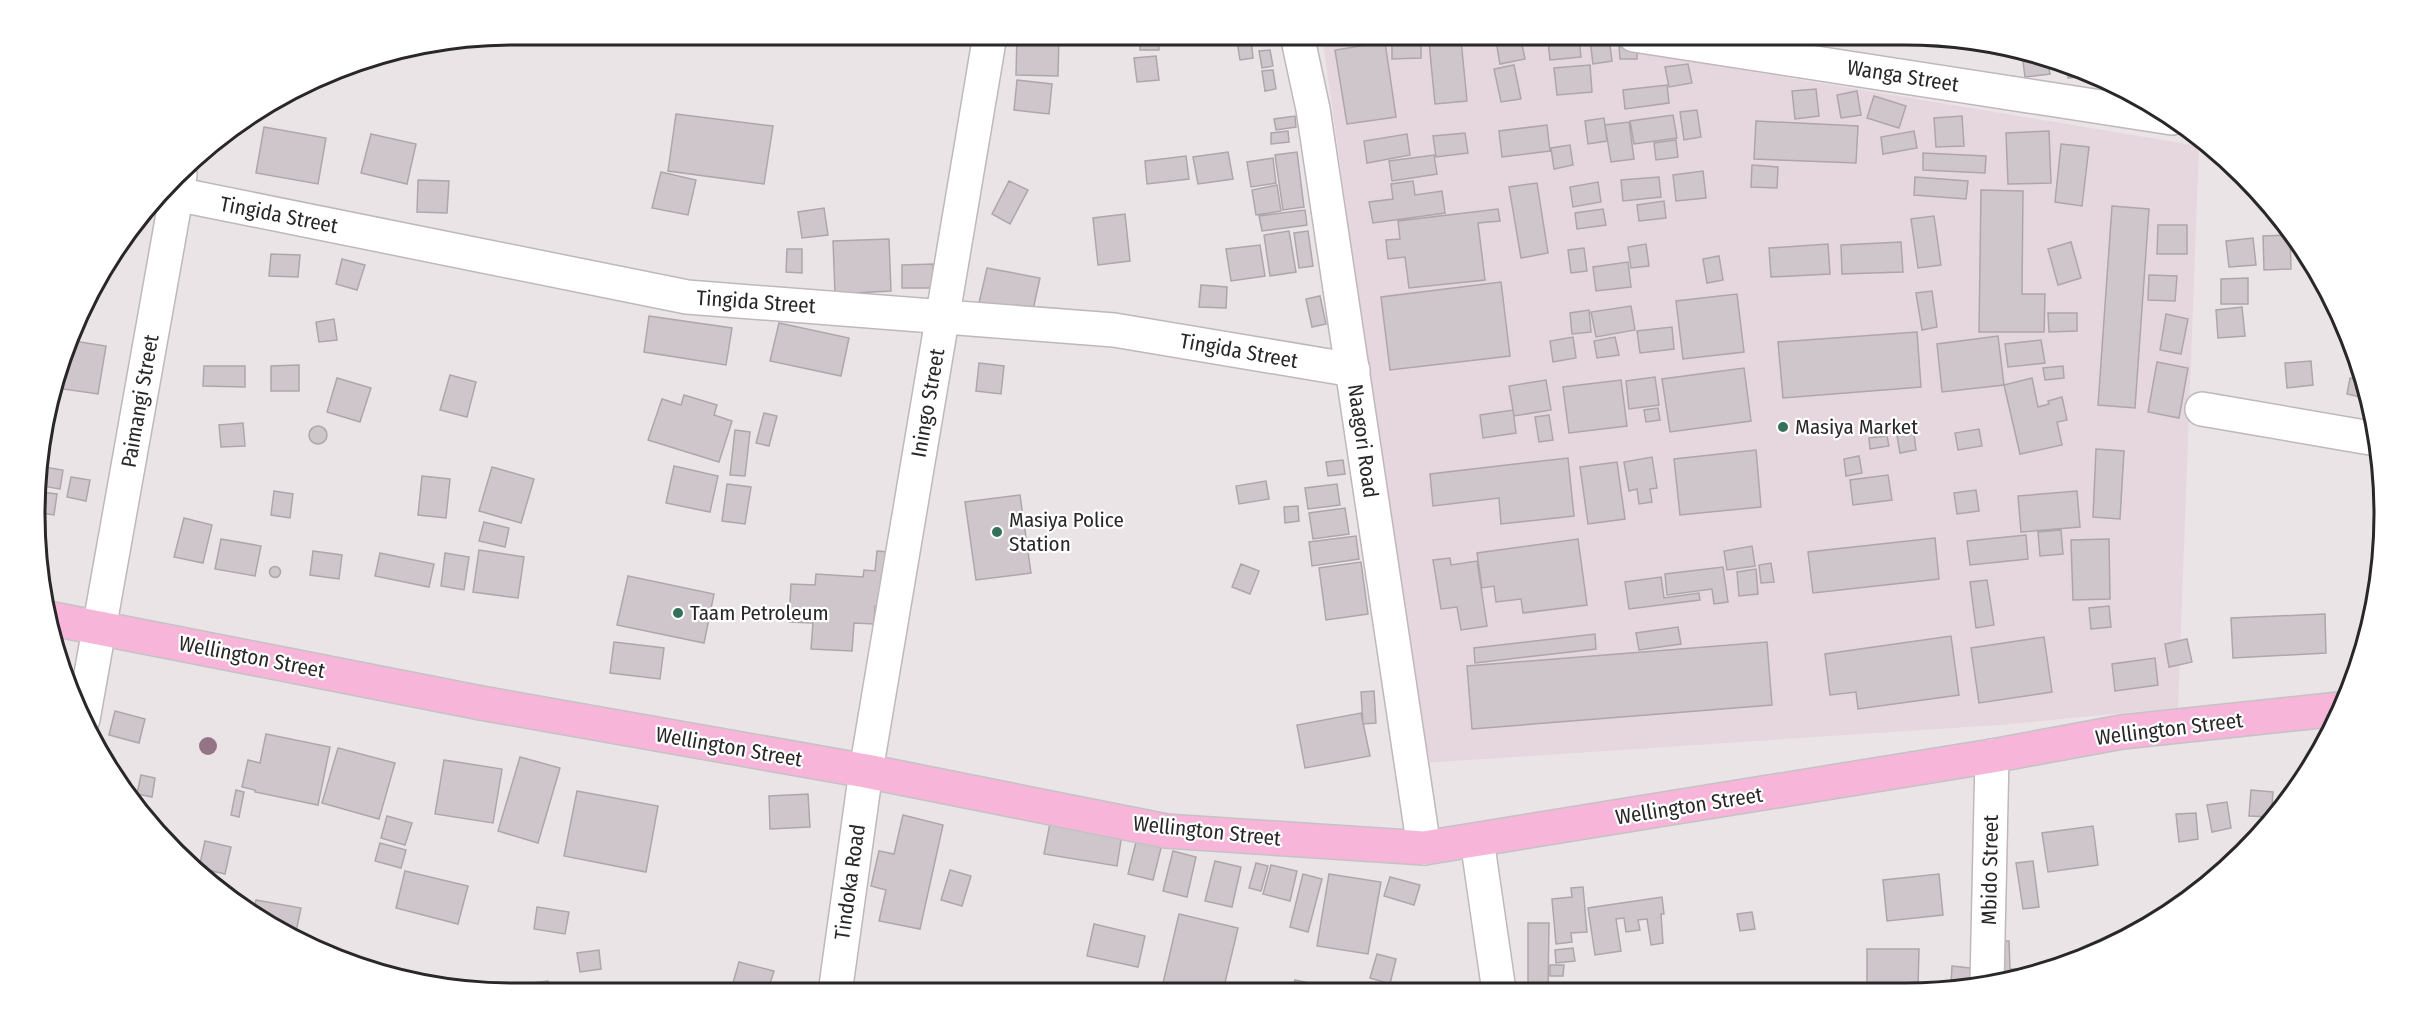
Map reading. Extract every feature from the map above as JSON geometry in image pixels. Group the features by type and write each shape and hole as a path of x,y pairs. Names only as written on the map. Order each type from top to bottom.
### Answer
{"main road":[{"name":"Wellington Street","path":"57,620 481,703 866,771 1166,831 1424,848 1992,756 2122,732 2331,710"}],"street":[{"name":"Iningo Street","path":"866,771 988,45"},
{"name":"Naagori Road","path":"1299,45 1313,109 1424,848"},
{"name":"Wanga Street","path":"1704,45 2151,115"},
{"name":"Tingida Street","path":"177,188 687,297 1114,330 1353,370"},
{"name":"Paimangi Street","path":"86,704 173,192"},
{"path":"2202,410 2367,438"},
{"name":"Mbido Street","path":"1988,975 1992,756"},
{"name":"Tindoka Road","path":"836,983 866,771"},
{"path":"1477,840 1498,983"}],"shaded area":[{"name":"Masiya Market","path":"1323,45 1592,45 2195,145 2199,149 2178,708 1999,725 1424,763"}],"building":[{"path":"1017,45 1059,45 1058,76 1016,75"},
{"path":"1140,45 1159,45 1159,50 1140,50"},
{"path":"1238,45 1252,45 1253,58 1240,60"},
{"path":"1366,45 1385,45 1396,117 1347,124 1335,50"},
{"path":"1392,45 1421,45 1421,58 1392,59"},
{"path":"1429,45 1461,45 1467,101 1435,104"},
{"path":"1497,45 1522,45 1525,59 1500,64"},
{"path":"1548,45 1580,45 1581,57 1550,60"},
{"path":"1591,45 1610,45 1612,61 1593,64"},
{"path":"1619,45 1637,45 1637,59 1620,59"},
{"path":"1270,50 1273,66 1262,68 1259,51"},
{"path":"1156,56 1159,80 1137,82 1134,58"},
{"path":"2023,60 2049,68 2050,74 2025,77"},
{"path":"1688,64 1692,83 1669,87 1665,67"},
{"path":"1514,65 1521,99 1501,102 1494,69"},
{"path":"1590,65 1592,92 1557,95 1554,68"},
{"path":"1273,70 1276,89 1265,91 1262,71"},
{"path":"1017,80 1052,84 1049,114 1014,110"},
{"path":"1667,85 1669,103 1625,109 1623,90"},
{"path":"1816,89 1819,116 1795,119 1792,91"},
{"path":"1857,91 1861,115 1841,118 1837,95"},
{"path":"1874,96 1906,106 1899,128 1867,118"},
{"path":"1697,110 1701,137 1684,140 1680,112"},
{"path":"676,114 773,126 764,184 668,171"},
{"path":"1673,115 1677,138 1634,144 1630,121"},
{"path":"1295,116 1296,127 1276,130 1274,119"},
{"path":"1962,116 1964,146 1936,147 1934,118"},
{"path":"1604,118 1607,141 1588,144 1585,121"},
{"path":"1756,121 1858,126 1856,163 1754,159"},
{"path":"1629,122 1634,159 1611,162 1605,125"},
{"path":"1547,125 1550,151 1502,157 1499,131"},
{"path":"264,127 326,138 318,184 256,173"},
{"path":"1288,131 1289,142 1271,144 1271,133"},
{"path":"1914,131 1917,148 1883,154 1881,137"},
{"path":"2049,131 2051,183 2008,184 2006,133"},
{"path":"1465,133 1468,153 1436,157 1433,136"},
{"path":"371,134 416,144 407,184 361,173"},
{"path":"1407,134 1410,155 1367,163 1364,141"},
{"path":"1676,140 1678,157 1656,160 1654,143"},
{"path":"2061,144 2089,147 2082,206 2055,202"},
{"path":"1570,145 1573,165 1554,169 1551,148"},
{"path":"1228,152 1233,179 1198,184 1193,157"},
{"path":"1297,152 1304,207 1283,210 1275,155"},
{"path":"1923,153 1986,156 1985,173 1923,170"},
{"path":"1434,155 1437,174 1392,181 1389,161"},
{"path":"1186,156 1189,179 1147,184 1145,161"},
{"path":"1273,158 1276,183 1251,187 1247,162"},
{"path":"1752,165 1778,167 1777,188 1751,187"},
{"path":"1703,171 1706,198 1676,201 1673,175"},
{"path":"661,172 696,180 688,215 652,208"},
{"path":"1659,177 1661,197 1623,201 1621,180"},
{"path":"1915,177 1968,181 1966,199 1914,195"},
{"path":"418,180 449,181 447,213 417,212"},
{"path":"1009,181 1028,190 1010,224 992,214"},
{"path":"1413,181 1415,195 1442,191 1445,213 1373,223 1369,202 1393,199 1391,184"},
{"path":"1598,182 1601,202 1573,207 1570,187"},
{"path":"1537,183 1548,253 1521,258 1509,187"},
{"path":"1277,185 1281,211 1256,215 1252,190"},
{"path":"1981,190 2023,191 2022,294 2045,294 2044,332 1979,332"},
{"path":"1664,201 1666,218 1639,221 1637,205"},
{"path":"2112,206 2149,209 2135,408 2098,405"},
{"path":"824,208 828,235 802,238 798,212"},
{"path":"1498,209 1500,221 1478,223 1485,280 1409,288 1405,257 1388,259 1386,240 1400,239 1398,221"},
{"path":"1603,209 1606,225 1577,229 1575,213"},
{"path":"1305,210 1307,225 1262,231 1259,216"},
{"path":"1125,214 1130,261 1098,265 1093,218"},
{"path":"1934,216 1941,265 1918,268 1911,219"},
{"path":"2158,225 2187,225 2187,254 2157,254"},
{"path":"1289,231 1296,272 1270,276 1264,235"},
{"path":"1308,231 1313,266 1299,268 1294,233"},
{"path":"2282,235 2290,247 2291,269 2264,270 2263,236"},
{"path":"2253,238 2256,265 2229,267 2226,241"},
{"path":"889,239 891,291 835,294 833,241"},
{"path":"1901,242 1903,272 1842,274 1841,245"},
{"path":"2071,242 2081,278 2058,285 2048,249"},
{"path":"1646,244 1649,266 1631,268 1628,247"},
{"path":"1828,244 1830,274 1771,277 1769,248"},
{"path":"1260,245 1265,276 1231,281 1226,249"},
{"path":"1584,248 1587,271 1571,273 1568,250"},
{"path":"787,249 802,249 802,273 786,272"},
{"path":"271,254 300,255 298,277 269,276"},
{"path":"1719,256 1723,280 1707,283 1703,259"},
{"path":"342,259 365,265 357,290 336,284"},
{"path":"1628,262 1631,287 1596,291 1593,267"},
{"path":"933,264 933,288 902,288 902,265"},
{"path":"987,268 1040,278 1032,314 979,303"},
{"path":"2149,275 2177,276 2175,301 2148,300"},
{"path":"2248,278 2248,304 2221,304 2221,279"},
{"path":"1501,282 1510,356 1390,370 1381,297"},
{"path":"1201,285 1227,287 1226,308 1199,307"},
{"path":"1932,291 1937,327 1922,330 1916,293"},
{"path":"1737,294 1744,352 1683,359 1676,301"},
{"path":"1320,296 1326,324 1312,327 1306,299"},
{"path":"1631,306 1635,330 1596,337 1591,312"},
{"path":"2242,307 2245,336 2218,338 2216,310"},
{"path":"1589,310 1591,332 1572,334 1570,313"},
{"path":"2048,313 2077,313 2077,331 2049,332"},
{"path":"2166,314 2188,319 2181,354 2160,350"},
{"path":"649,316 732,328 726,365 644,352"},
{"path":"334,319 337,340 319,342 316,322"},
{"path":"779,323 849,338 841,376 770,361"},
{"path":"1672,327 1674,349 1640,353 1637,331"},
{"path":"1917,332 1921,387 1783,398 1778,342"},
{"path":"1998,336 2004,385 1942,392 1937,344"},
{"path":"1573,337 1576,358 1553,362 1550,341"},
{"path":"1615,337 1619,355 1597,358 1594,341"},
{"path":"2041,340 2045,363 2008,367 2005,344"},
{"path":"78,342 106,346 98,394 62,389"},
{"path":"2311,361 2313,385 2287,388 2285,363"},
{"path":"2157,362 2188,368 2179,418 2148,412"},
{"path":"979,363 1004,366 1001,394 976,391"},
{"path":"299,365 299,391 271,391 271,366"},
{"path":"204,366 245,366 245,387 203,386"},
{"path":"2063,366 2064,378 2045,380 2043,368"},
{"path":"1744,368 1751,421 1670,432 1662,379"},
{"path":"450,375 476,382 467,417 440,410"},
{"path":"1655,377 1659,405 1629,409 1626,381"},
{"path":"337,378 371,388 360,422 327,412"},
{"path":"2032,378 2038,407 2062,397 2067,420 2057,422 2062,445 2020,454 2004,385"},
{"path":"2350,378 2354,378 2359,397 2347,394"},
{"path":"1546,380 1551,410 1514,416 1509,386"},
{"path":"1621,380 1627,426 1569,433 1563,387"},
{"path":"684,395 717,405 714,415 732,421 719,462 648,440 662,399 681,405"},
{"path":"1658,408 1660,420 1646,422 1644,410"},
{"path":"1513,410 1516,433 1483,438 1480,415"},
{"path":"764,413 777,416 769,446 756,443"},
{"path":"1549,415 1553,440 1539,442 1535,417"},
{"path":"243,423 245,446 221,447 219,425"},
{"path":"314,426 322,426 327,431 325,442 314,444 309,439 309,431"},
{"path":"1979,429 1982,446 1958,450 1955,433"},
{"path":"735,430 750,432 745,476 730,475"},
{"path":"1914,434 1916,450 1900,453 1897,436"},
{"path":"1887,436 1889,446 1870,449 1869,438"},
{"path":"2096,449 2124,451 2120,519 2093,517"},
{"path":"1756,450 1761,507 1680,515 1674,459"},
{"path":"1859,456 1862,473 1846,476 1844,459"},
{"path":"1652,457 1657,488 1650,489 1652,502 1639,504 1637,489 1629,491 1624,462"},
{"path":"1568,458 1574,516 1501,524 1499,498 1433,506 1430,474"},
{"path":"1343,460 1345,474 1328,476 1326,462"},
{"path":"1617,462 1625,519 1588,524 1580,467"},
{"path":"674,466 718,476 710,512 666,503"},
{"path":"492,467 534,479 521,523 479,511"},
{"path":"48,468 63,470 60,489 46,487"},
{"path":"1888,475 1892,500 1853,505 1850,480"},
{"path":"422,476 450,479 446,518 418,515"},
{"path":"71,477 90,480 86,501 67,497"},
{"path":"1266,481 1269,499 1239,504 1236,486"},
{"path":"727,484 751,487 745,524 722,521"},
{"path":"1337,484 1340,505 1308,509 1305,488"},
{"path":"1976,490 1979,511 1957,514 1954,493"},
{"path":"274,491 293,494 290,518 271,515"},
{"path":"2077,491 2080,527 2021,532 2018,496"},
{"path":"46,493 57,494 54,515 45,514"},
{"path":"1020,495 1031,573 976,580 965,502"},
{"path":"1298,506 1299,521 1285,523 1284,507"},
{"path":"1345,508 1349,534 1313,539 1309,513"},
{"path":"184,518 212,525 203,563 174,557"},
{"path":"484,522 509,528 505,547 479,541"},
{"path":"2061,530 2063,554 2040,556 2038,532"},
{"path":"2026,535 2028,559 1970,565 1967,541"},
{"path":"1356,536 1359,559 1312,566 1309,542"},
{"path":"1935,538 1939,579 1813,593 1808,552"},
{"path":"221,539 261,546 255,576 215,569"},
{"path":"1578,539 1587,605 1523,613 1521,599 1496,602 1494,586 1482,588 1477,553"},
{"path":"2109,539 2110,599 2073,600 2071,540"},
{"path":"1752,546 1755,566 1727,570 1724,551"},
{"path":"479,550 524,557 518,598 473,592"},
{"path":"313,551 342,555 339,579 310,575"},
{"path":"877,551 888,552 884,606 875,606 874,624 854,623 852,651 811,649 813,623 789,622 791,584 815,585 816,574 863,577 864,570 875,571"},
{"path":"380,553 434,564 429,587 375,576"},
{"path":"445,553 469,557 464,590 441,586"},
{"path":"1450,558 1451,565 1477,561 1487,626 1461,630 1457,607 1441,609 1433,560"},
{"path":"1361,562 1368,614 1326,620 1319,568"},
{"path":"1771,563 1774,582 1761,583 1759,565"},
{"path":"1241,564 1259,571 1250,594 1232,587"},
{"path":"275,566 281,572 275,578 269,572"},
{"path":"1723,567 1728,602 1714,604 1712,589 1667,595 1665,574"},
{"path":"1756,569 1758,594 1739,596 1737,572"},
{"path":"628,576 714,594 704,643 617,625"},
{"path":"1661,577 1664,598 1699,593 1700,600 1629,609 1625,582"},
{"path":"1987,580 1994,625 1976,628 1970,582"},
{"path":"2109,606 2111,627 2091,629 2089,608"},
{"path":"2325,614 2326,653 2233,658 2231,618"},
{"path":"1678,627 1681,644 1639,650 1636,633"},
{"path":"1595,634 1596,649 1475,663 1474,648"},
{"path":"1951,636 1959,695 1858,709 1856,692 1830,695 1825,654"},
{"path":"2044,637 2052,692 1979,703 1971,648"},
{"path":"2187,639 2192,662 2169,667 2165,644"},
{"path":"614,642 664,648 660,679 610,673"},
{"path":"1767,642 1772,705 1472,729 1467,666"},
{"path":"2155,658 2158,685 2115,691 2112,664"},
{"path":"1374,691 1376,723 1363,724 1361,692"},
{"path":"115,711 145,719 139,743 109,735"},
{"path":"1361,713 1370,756 1305,768 1297,725"},
{"path":"266,734 330,747 318,805 255,792 255,790 242,787 248,760 260,763"},
{"path":"338,748 395,763 379,819 322,803"},
{"path":"520,757 560,768 538,843 498,831"},
{"path":"444,760 502,769 493,823 435,814"},
{"path":"141,775 155,778 152,797 137,793"},
{"path":"236,790 244,792 239,817 231,815"},
{"path":"2251,790 2273,792 2272,806 2263,817 2249,816"},
{"path":"577,791 658,806 646,872 564,856"},
{"path":"808,794 810,827 770,829 769,796"},
{"path":"2227,802 2231,828 2212,832 2207,805"},
{"path":"2196,813 2198,839 2179,842 2176,814"},
{"path":"903,815 943,825 920,929 879,921 886,890 871,886 879,851 894,854"},
{"path":"387,816 412,823 405,845 381,838"},
{"path":"1050,823 1122,834 1117,866 1044,854"},
{"path":"2093,826 2098,865 2048,872 2042,833"},
{"path":"1137,838 1162,844 1153,880 1128,874"},
{"path":"205,841 231,847 225,874 209,870 200,863"},
{"path":"380,843 406,850 401,868 375,861"},
{"path":"1173,851 1196,857 1187,897 1163,891"},
{"path":"1215,861 1241,867 1232,907 1205,901"},
{"path":"2033,861 2039,907 2023,909 2016,863"},
{"path":"1256,863 1268,866 1261,891 1249,888"},
{"path":"1271,865 1297,871 1290,901 1263,894"},
{"path":"950,870 971,876 962,906 941,900"},
{"path":"405,871 468,886 458,924 396,908"},
{"path":"1303,874 1322,879 1308,932 1290,927"},
{"path":"1329,874 1381,882 1368,954 1317,946"},
{"path":"1939,874 1943,915 1887,921 1883,880"},
{"path":"1390,877 1420,885 1414,905 1384,896"},
{"path":"1583,887 1587,932 1571,933 1572,942 1556,944 1552,899 1572,897 1571,888"},
{"path":"1662,897 1663,943 1651,945 1647,919 1638,920 1640,930 1626,932 1624,918 1616,919 1621,951 1595,955 1588,908"},
{"path":"256,900 301,908 297,929 279,920 255,905"},
{"path":"537,907 569,912 565,934 534,929"},
{"path":"1752,912 1755,929 1740,931 1737,914"},
{"path":"1179,914 1238,928 1225,983 1163,983"},
{"path":"1528,923 1549,923 1548,983 1528,983"},
{"path":"1094,924 1145,936 1138,967 1087,956"},
{"path":"1993,941 2009,941 2010,969 2017,969 1993,974"},
{"path":"1573,948 1575,961 1556,963 1555,950"},
{"path":"1867,949 1919,949 1918,983 1867,983"},
{"path":"599,950 601,969 580,972 577,953"},
{"path":"1377,954 1396,959 1390,983 1370,978"},
{"path":"739,962 774,971 770,983 733,983"},
{"path":"1550,965 1564,965 1563,976 1550,976"},
{"path":"1952,966 1978,969 1977,977 1951,980"},
{"path":"1295,980 1310,983 1294,983"}],"place":[{"name":"Masiya Market","path":"1783,427"},
{"name":"Masiya Police Station","path":"997,532"},
{"name":"Taam Petroleum","path":"678,613"}]}
